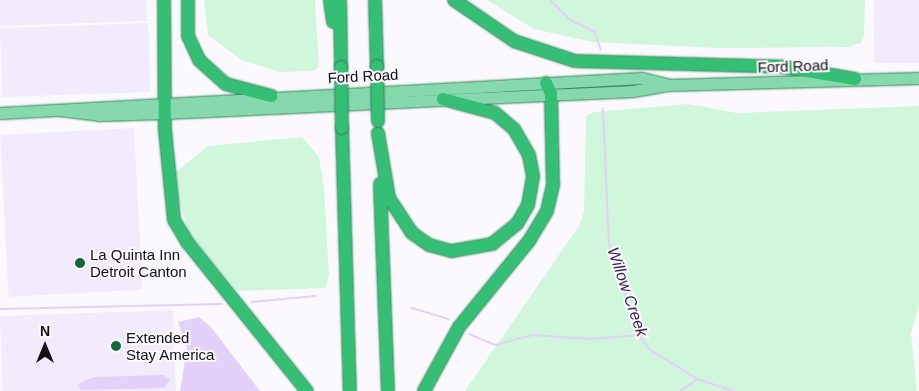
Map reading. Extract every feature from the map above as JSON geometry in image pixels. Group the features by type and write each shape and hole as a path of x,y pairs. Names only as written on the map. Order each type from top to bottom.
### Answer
{"highway":[{"path":"164,0 165,107 169,195 180,232 307,391"},
{"path":"188,0 188,36 199,60 226,84 271,96"},
{"path":"330,0 340,48"},
{"path":"340,0 340,67 350,391"},
{"path":"375,0 388,391"},
{"path":"454,0 514,41 575,62 784,67 855,80"},
{"path":"424,391 459,327 529,241 547,211 552,184 548,88"},
{"path":"378,127 389,198 408,229 444,250 472,251 492,244 517,224 528,205 533,176 529,155 514,129 495,113 443,99"}],"main road":[{"name":"Ford Road","path":"0,113 60,110 99,116 271,96 919,78"},
{"name":"Ford Road","path":"165,107 443,99 548,88"}],"shaded area":[{"path":"0,0 146,0 147,21 0,26"},
{"path":"874,0 919,0 919,63 874,63"},
{"path":"148,23 150,92 2,97 0,28"},
{"path":"134,128 142,290 9,297 0,135"},
{"path":"173,310 176,391 3,391 0,316"},
{"path":"199,317 211,327 260,391 180,391 187,348 178,322"},
{"path":"163,375 170,380 164,388 81,390 78,384 94,377"}],"green space":[{"path":"204,0 315,0 319,66 314,71 280,72 241,60 208,35"},
{"path":"487,0 865,0 864,37 861,43 848,47 718,48 592,42 534,29"},
{"path":"688,104 737,113 919,106 919,304 911,334 917,391 465,391 579,226 584,211 586,116 594,112"},
{"path":"302,137 319,157 324,189 329,274 326,288 237,291 189,234 178,197 176,172 208,146"}],"waterway":[{"name":"Willow Creek","path":"550,0 570,20 594,31 601,50"},
{"name":"Willow Creek","path":"603,109 609,244 639,335 649,349 697,379 733,391"},
{"path":"252,302 316,296"},
{"path":"0,309 222,304"},
{"path":"412,308 449,319"},
{"path":"469,334 495,345 532,335 591,339 639,335"},
{"path":"680,391 696,380"}],"place":[{"name":"La Quinta Inn Detroit Canton","path":"80,263"},
{"name":"Extended Stay America","path":"116,346"}]}
